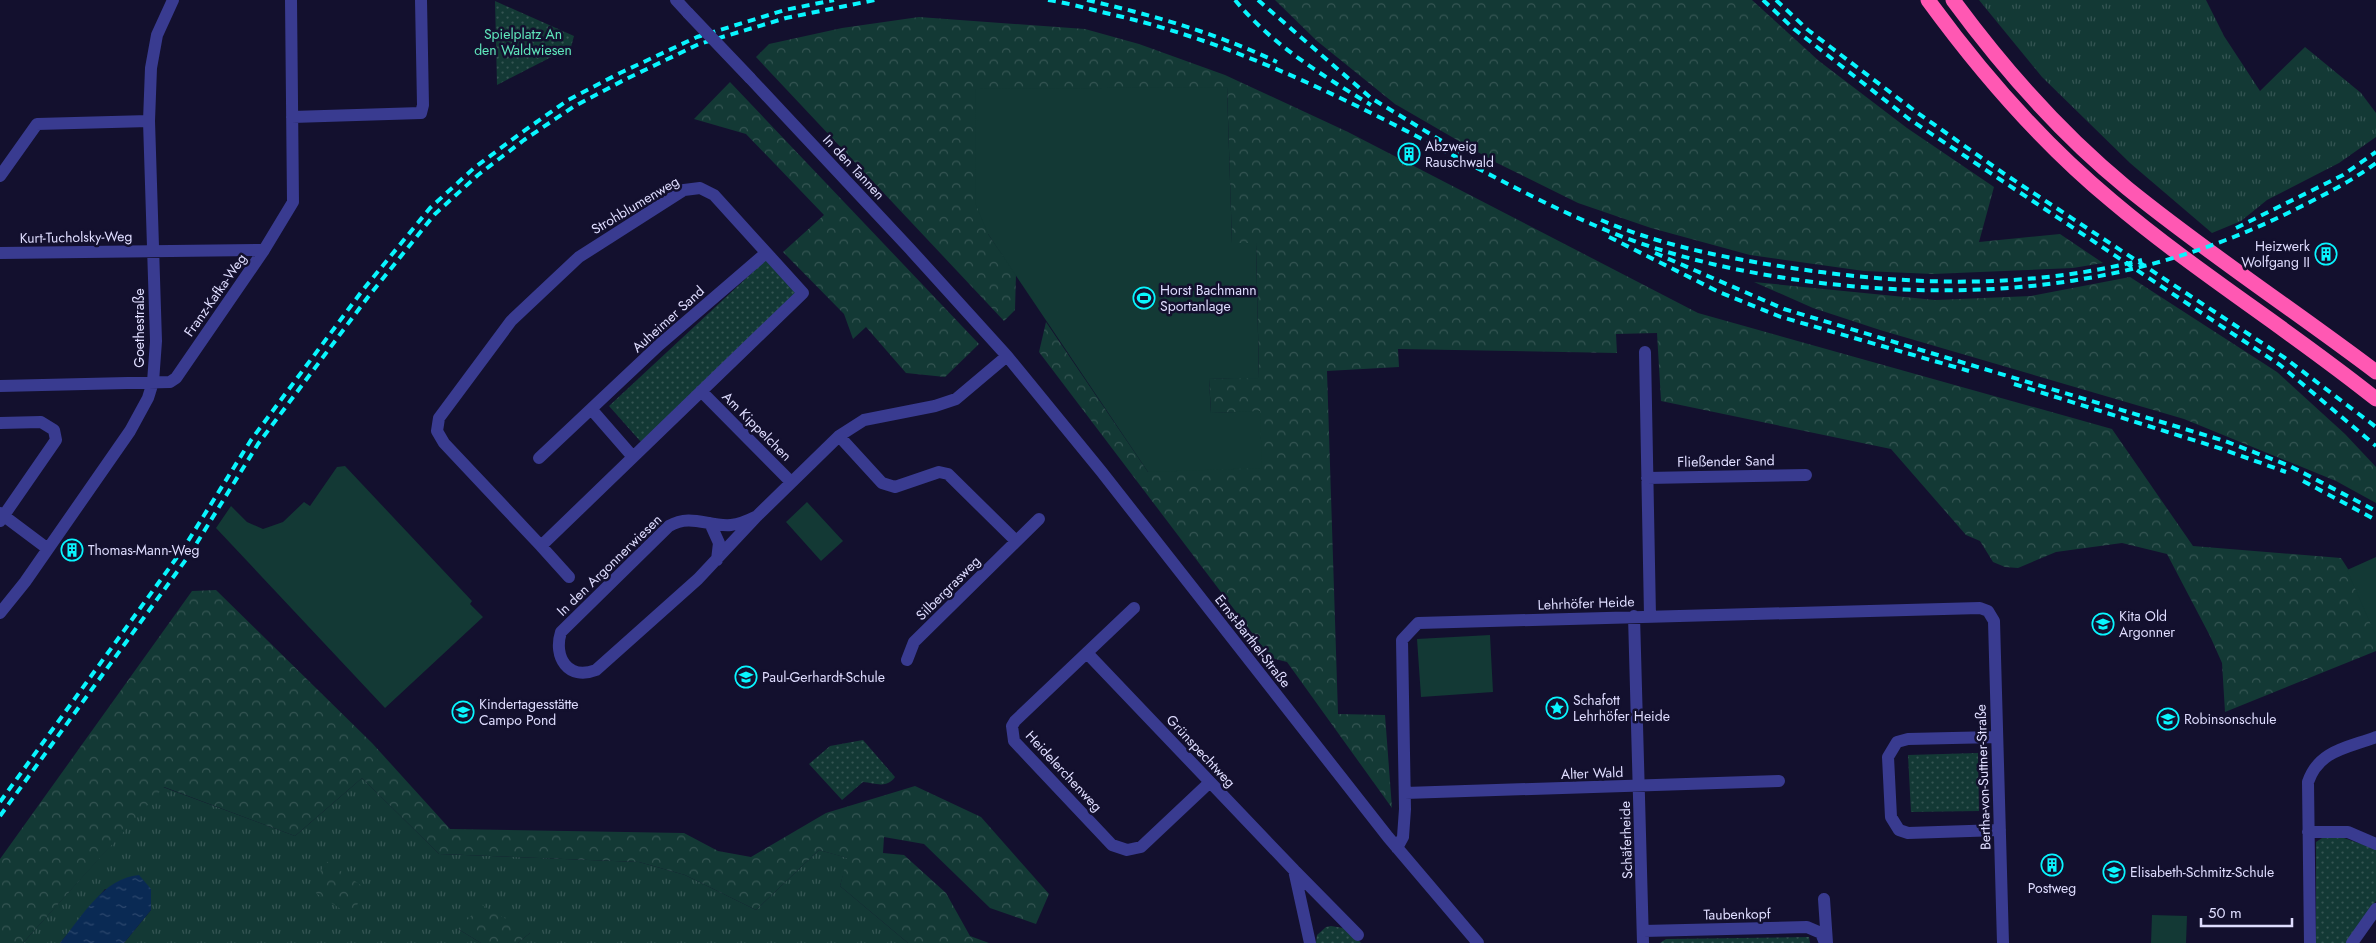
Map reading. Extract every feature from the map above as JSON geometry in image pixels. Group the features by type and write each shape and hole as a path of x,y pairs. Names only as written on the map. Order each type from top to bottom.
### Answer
{"highway":[{"path":"1928,0 1963,48 2000,91 2034,128 2094,186 2154,235 2376,399"},
{"path":"1953,0 2023,87 2126,187 2215,256 2376,372"}],"street":[{"name":"Goethestraße","path":"0,613 48,549 130,431 148,398 152,382 156,341 149,121 153,50 160,28 173,0"},
{"path":"264,250 292,207 294,197 292,0"},
{"path":"292,117 420,113 423,105 421,0"},
{"name":"In den Tannen","path":"676,0 1007,356"},
{"path":"0,176 36,124 149,121"},
{"name":"Strohblumenweg","path":"541,546 701,390 803,294 714,195 700,188 684,190 579,257 511,321 439,418 437,431 444,443 569,577"},
{"name":"Franz-Kafka-Weg","path":"153,250 264,250"},
{"name":"Kurt-Tucholsky-Weg","path":"0,253 153,250"},
{"name":"Franz-Kafka-Weg","path":"0,386 170,382 176,378 264,250"},
{"name":"Auheimer Sand","path":"540,458 659,345 766,253"},
{"path":"1645,352 1650,616"},
{"name":"In den Argonnerwiesen","path":"757,516 730,525 689,519 682,520 662,533 561,632 558,649 563,663 574,671 590,672 596,670 717,560 757,516 839,436 864,420 935,406 956,399 1007,356"},
{"name":"Ernst-Barthel-Straße","path":"1007,356 1101,471 1397,848 1478,943"},
{"name":"Am Kippelchen","path":"701,390 791,482"},
{"path":"592,410 633,457"},
{"path":"0,423 40,422 54,430 56,440 1,516 48,549"},
{"path":"839,436 882,483 894,487 938,472 948,474 1016,541"},
{"name":"Fließender Sand","path":"1647,478 1806,475"},
{"name":"Silbergrasweg","path":"907,660 914,642 1039,519"},
{"path":"710,523 719,543 717,560"},
{"name":"Heidelerchenweg","path":"1134,608 1015,721 1012,726 1014,741 1105,838 1112,844 1126,850 1141,847 1209,783"},
{"name":"Lehrhöfer Heide","path":"1397,848 1403,837 1405,793 1402,640 1418,622 1958,608 1980,608 1988,611"},
{"name":"Bertha-von-Suttner-Straße","path":"1988,611 1994,621 2003,943"},
{"name":"Schäferheide","path":"1634,616 1643,937"},
{"name":"Grünspechtweg","path":"1087,653 1209,783 1358,935"},
{"path":"1997,736 1908,739 1897,742 1888,757 1891,817 1899,830 1908,833 2000,830"},
{"path":"2310,943 2308,782 2314,766 2326,756 2376,737"},
{"name":"Alter Wald","path":"1405,793 1779,781"},
{"path":"2308,832 2348,832 2376,844"},
{"path":"1294,870 1310,943"},
{"name":"Taubenkopf","path":"1824,899 1826,943"},
{"path":"2352,943 2376,909"},
{"name":"Taubenkopf","path":"1643,937 1807,927 1821,933 1826,943"}],"green space":[{"path":"1275,0 1752,0 1819,61 1907,128 1994,187 1979,242 2060,234 2103,263 2073,268 1933,274 1864,271 1750,255 1651,228 1578,203 1495,162 1395,104 1317,41"},
{"path":"1979,0 2206,0 2224,36 2260,91 2305,47 2361,93 2376,113 2376,137 2339,163 2267,200 2241,221 2212,233 2130,163 2042,77"},
{"name":"Spielplatz An den Waldwiesen","path":"495,1 574,36 571,47 497,85"},
{"path":"919,17 1085,29 1139,44 1225,75 1348,132 1698,313 2112,429 2193,546 2341,558 2376,613 2376,651 2225,712 2222,663 2167,554 2122,543 2056,552 2018,568 2005,567 1993,562 1980,541 1966,535 1891,449 1661,401 1657,333 1616,334 1617,353 1398,349 1399,367 1327,371 1338,714 1385,715 1392,808 1287,662 1271,658 1039,352 1046,322 1148,472 1260,412 1211,413 1209,379 1259,377 1256,243 1232,244 1227,87 988,234 1016,274 1015,310 1004,321 756,57 769,44 842,28"},
{"path":"730,82 979,344 945,377 906,373 866,327 853,339 844,314 783,252 824,215 746,134 694,119"},
{"name":"Horst Bachmann Sportanlage","path":"1227,87 1232,243 1256,243 1259,378 1209,379 1211,413 1260,411 1262,468 1148,472 988,234 976,205 975,89"},
{"path":"766,260 799,296 641,442 609,406"},
{"path":"2130,277 2277,372 2345,434 2376,467 2376,503 2336,481 2184,419 1880,330 1813,308 1754,282 1935,300 2031,296"},
{"path":"345,466 472,601 470,604 483,617 385,708 216,528 231,506 247,522 263,529 283,522 304,502 310,506 337,467"},
{"path":"807,502 843,541 821,561 786,522"},
{"path":"2376,557 2376,634 2375,634 2347,570"},
{"path":"216,590 372,743 450,829 684,833 718,851 751,857 826,813 915,786 981,817 1049,894 1036,924 990,908 924,844 884,837 883,853 904,855 946,893 970,936 989,943 908,943 840,886 847,858 819,850 756,910 685,875 639,862 439,854 362,778 295,836 164,787 23,943 0,943 0,859 192,591"},
{"path":"1490,635 1493,692 1421,697 1417,639"},
{"path":"863,740 895,777 892,781 885,784 863,782 842,800 809,764 830,746"},
{"path":"1978,753 1979,811 1911,812 1908,755"},
{"path":"362,778 439,854 639,862 685,875 756,910 819,850 848,858 840,886 908,943 518,943 530,933 458,929 481,943 124,943 151,910 105,889 60,943 23,943 163,787 295,836"},
{"path":"2341,837 2376,849 2376,901 2347,943 2316,943 2316,842 2322,838"},
{"path":"326,861 365,888 352,916 311,890"},
{"path":"482,905 530,933 518,943 481,943 458,929"},
{"path":"2152,915 2187,916 2186,943 2151,943"},
{"path":"1326,927 1349,929 1361,943 1316,943 1317,935"},
{"path":"1809,937 1810,943 1660,943 1666,939"}],"water":[{"path":"139,875 151,889 151,910 124,943 60,943 94,900 104,891 115,883"}],"railway":[{"path":"0,802 183,549 251,440 362,291 430,208 474,168 521,133 568,100 620,73 697,37 785,10 834,0"},
{"path":"0,816 190,554 258,444 368,297 435,214 478,175 524,140 573,107 624,80 699,44 786,18 875,0"},
{"path":"1048,0 1151,24 1232,51 1271,67 1348,102 1515,188 1634,241 1713,264 1821,283 1943,290 2003,288 2061,282 2119,272 2176,257 2233,237 2323,195 2376,163"},
{"path":"1087,0 1184,26 1231,42 1277,62"},
{"path":"1235,0 1249,16 1281,45 1371,105"},
{"path":"1258,0 1371,98 1460,152"},
{"path":"1763,0 1794,29 1909,119 2280,365 2376,446"},
{"path":"1776,0 1808,30 1915,111 2003,173 2285,358 2376,427"},
{"path":"2236,228 2343,175 2376,152"},
{"path":"1601,220 1664,242 1707,253 1819,272 1865,277 1958,282 2004,280 2050,277 2142,260"},
{"path":"1609,237 1719,292 1781,317 1969,371"},
{"path":"1655,253 1784,309 2225,441 2290,466 2376,511"},
{"path":"2014,384 2222,449 2286,472"},
{"path":"2303,481 2376,520"}],"place":[{"name":"Abzweig Rauschwald","path":"1409,154"},
{"name":"Heizwerk Wolfgang II","path":"2326,254"},
{"name":"Horst Bachmann Sportanlage","path":"1144,298"},
{"name":"Thomas-Mann-Weg","path":"72,550"},
{"name":"Kita Old Argonner","path":"2103,624"},
{"name":"Paul-Gerhardt-Schule","path":"746,677"},
{"name":"Schafott Lehrhöfer Heide","path":"1557,708"},
{"name":"Kindertagesstätte Campo Pond","path":"463,712"},
{"name":"Robinsonschule","path":"2168,719"},
{"name":"Postweg","path":"2052,865"},
{"name":"Elisabeth-Schmitz-Schule","path":"2114,872"}]}
